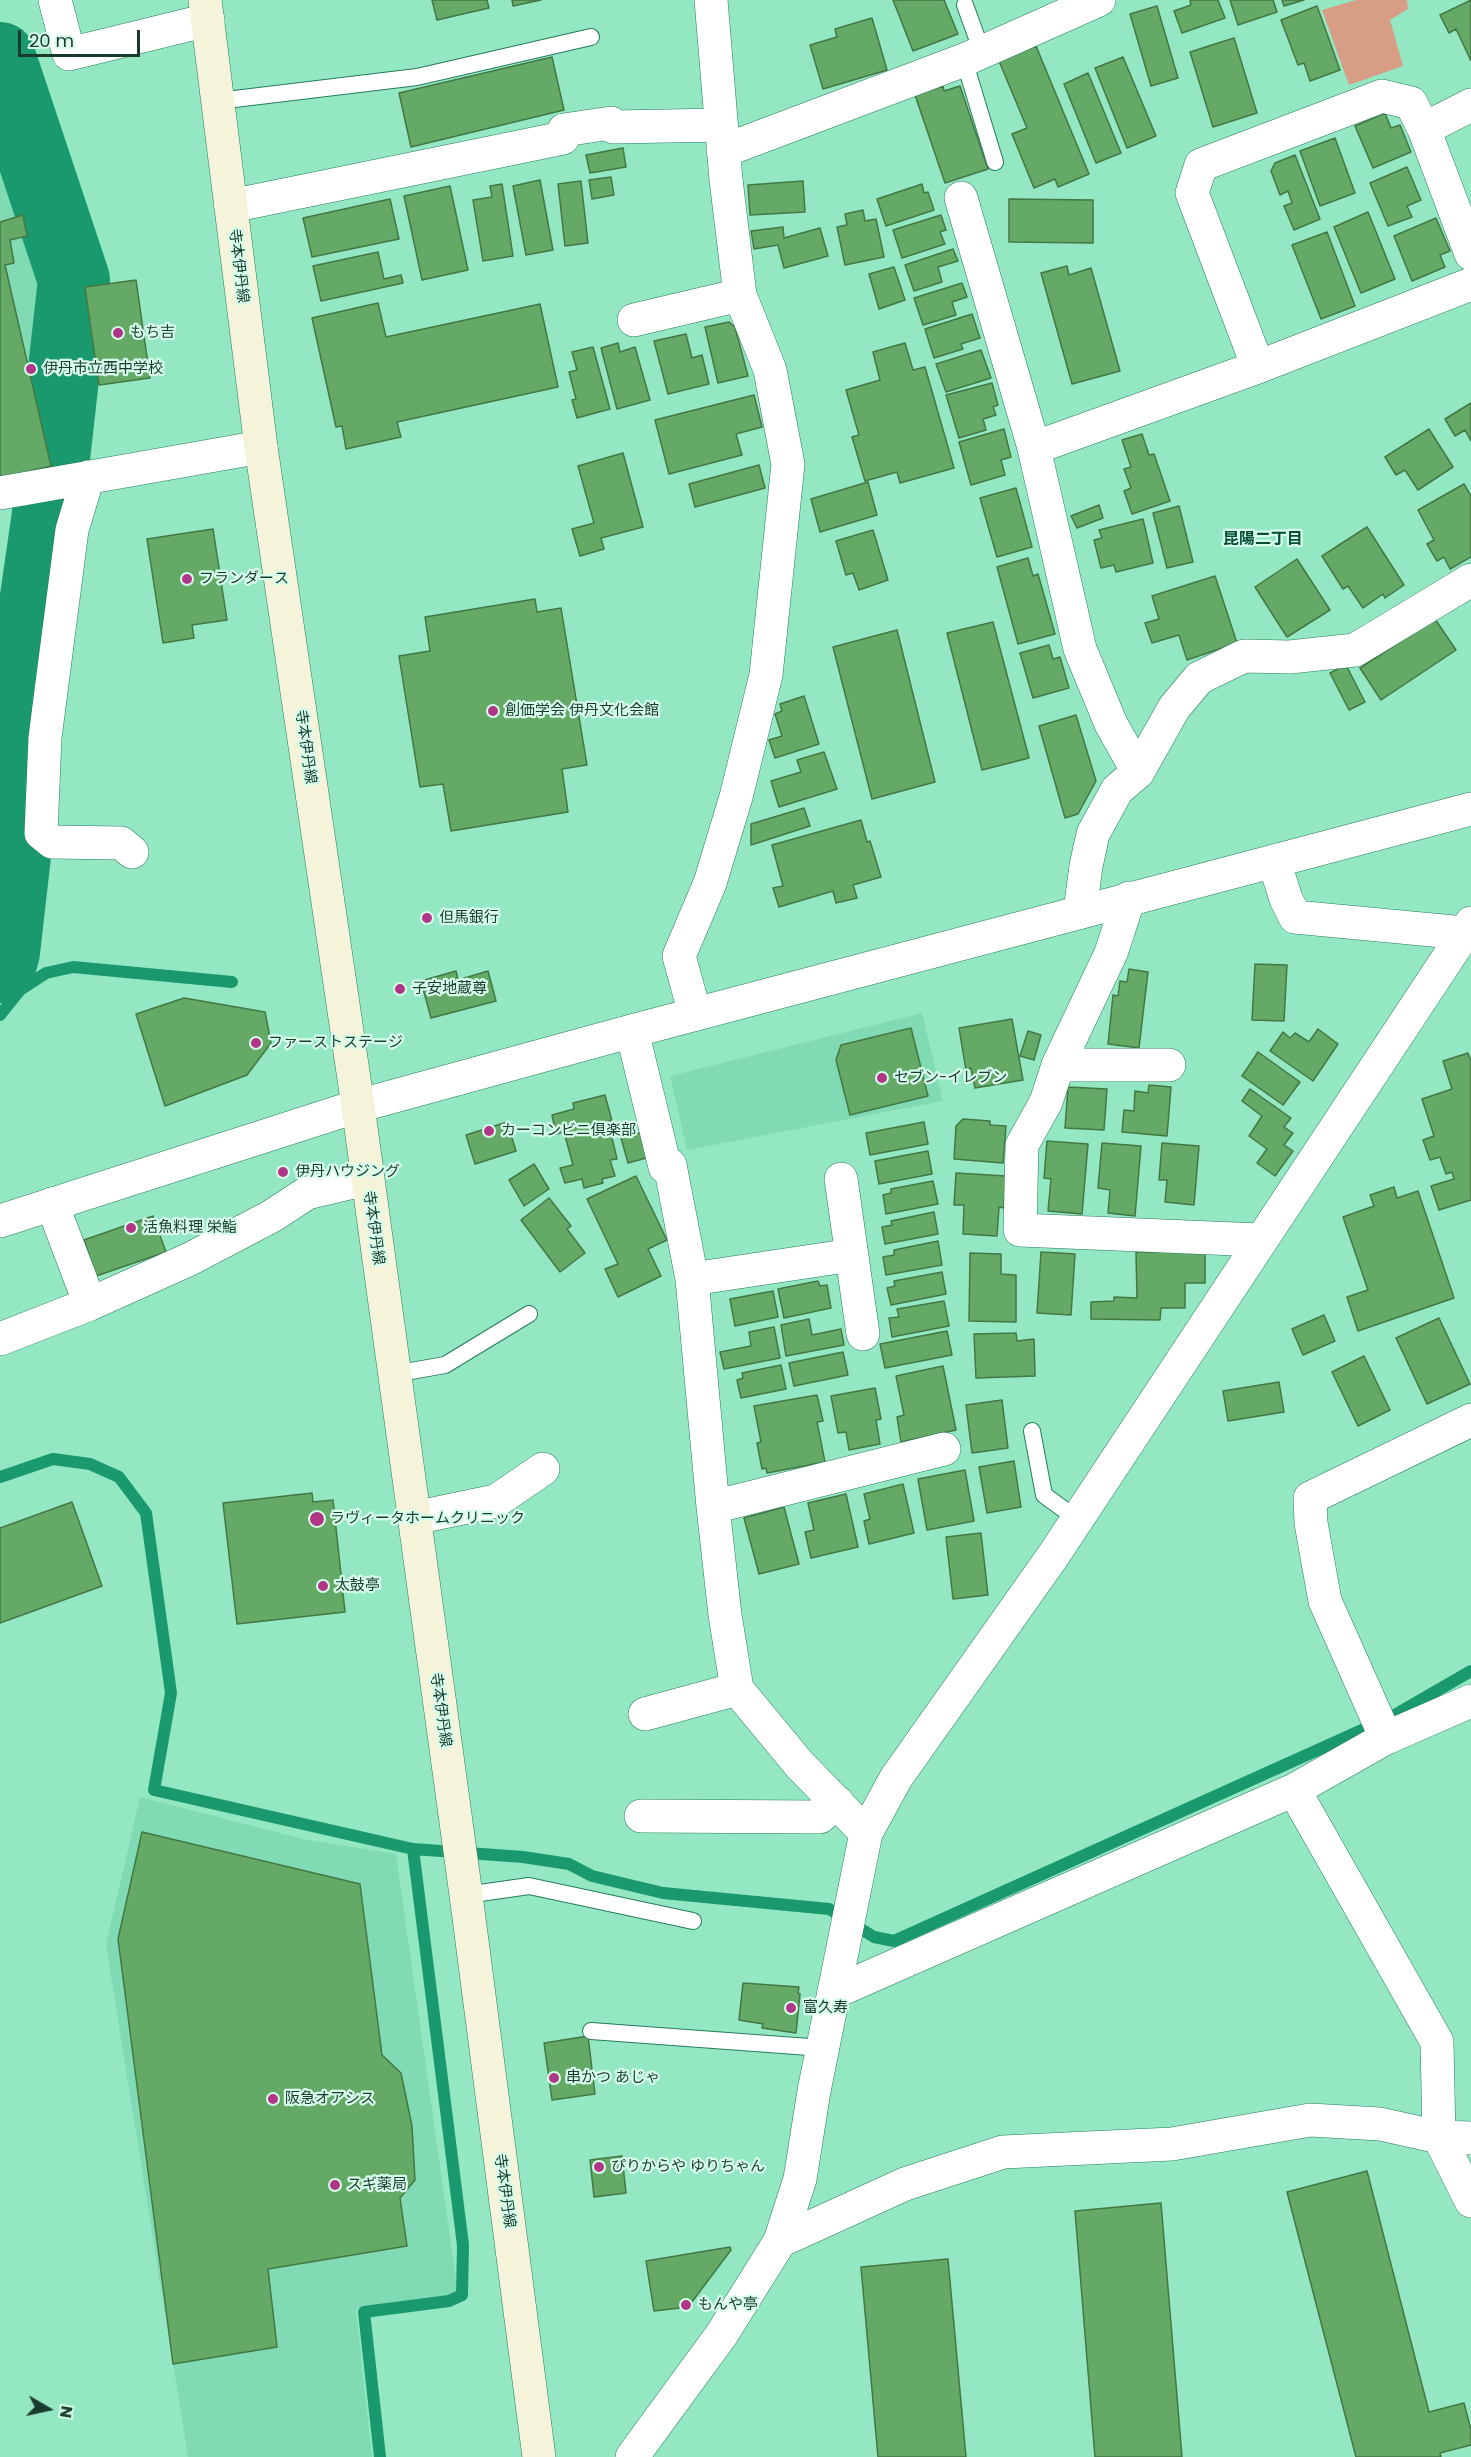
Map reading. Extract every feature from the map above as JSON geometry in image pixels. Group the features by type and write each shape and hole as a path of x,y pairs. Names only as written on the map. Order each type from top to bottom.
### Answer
{"main road":[{"name":"寺本伊丹線","path":"207,10 261,447 358,1106 366,1179 466,1895 539,2457"}],"street":[{"path":"55,0 69,54 207,10"},
{"path":"695,1014 679,956 713,873 736,797 766,675 788,464 770,370 740,295 722,138 711,0"},
{"path":"231,206 562,138 564,130 611,123 614,127 722,138 973,56 1099,0"},
{"path":"1258,367 1192,192 1201,165 1382,96 1411,103 1424,129 1471,254"},
{"path":"1424,129 1471,105"},
{"path":"961,198 1034,448 1080,649 1111,724 1138,772"},
{"path":"1034,448 1258,367 1471,284"},
{"path":"634,320 740,295"},
{"path":"0,493 261,447"},
{"path":"88,477 72,530 64,692 45,738 41,833 51,842 111,853"},
{"path":"1080,912 1093,834 1117,790 1138,772 1174,708 1199,678 1244,656 1290,657 1354,650 1471,580"},
{"path":"0,1221 358,1106 1129,898 1471,809"},
{"path":"632,2457 722,2334 780,2241 800,2179 823,2048 866,1833 896,1778 1077,1519 1200,1336 1260,1240 1467,928 1295,917 1286,899 1274,861"},
{"path":"1129,898 1111,953 1058,1065 1046,1102 1022,1145 1020,1230 1260,1240"},
{"path":"632,1031 665,1167 670,1165 692,1279 713,1507 725,1615 737,1689 799,1764 866,1833"},
{"path":"1058,1065 1169,1065"},
{"path":"0,1339 90,1304 190,1259 272,1216 306,1193 366,1179"},
{"path":"841,1179 863,1334"},
{"path":"52,1204 90,1304"},
{"path":"692,1279 852,1255"},
{"path":"1386,1738 1325,1600 1311,1523 1310,1498 1471,1420"},
{"path":"713,1507 944,1449"},
{"path":"414,1518 496,1501 543,1469"},
{"path":"645,1714 737,1689"},
{"path":"835,1992 1294,1790 1386,1738 1471,1701"},
{"path":"1294,1790 1437,2042 1455,2137 1471,2201"},
{"path":"641,1816 820,1817 837,1802"},
{"path":"780,2241 905,2184 1003,2152 1172,2144 1310,2120 1380,2124 1455,2137"}],"lane":[{"path":"965,5 995,162"},
{"path":"218,101 417,77 591,37"},
{"path":"394,1374 446,1365 529,1314"},
{"path":"1032,1431 1044,1496 1077,1519"},
{"path":"466,1895 529,1886 693,1921"},
{"path":"591,2031 823,2048"}],"shaded area":[{"path":"1356,0 1407,0 1408,9 1390,20 1403,66 1349,85 1322,10"},
{"name":"伊丹市立西中学校","path":"0,143 7,167 69,279 54,458 0,469"},
{"path":"922,1013 943,1101 687,1150 670,1076"},
{"name":"阪急オアシス","path":"140,1797 307,1840 396,1854 458,2294 359,2307 356,2310 372,2457 188,2457 106,1945"}],"building":[{"path":"432,0 487,0 489,8 437,20"},
{"path":"512,0 541,0 513,6"},
{"path":"893,0 944,0 958,34 913,51"},
{"path":"1190,0 1218,0 1225,18 1182,33 1174,11 1191,5"},
{"path":"1230,0 1273,0 1277,12 1238,25"},
{"path":"1282,0 1304,0 1284,6"},
{"path":"1471,0 1471,61 1456,29 1449,33 1440,15"},
{"path":"1157,6 1178,78 1151,86 1130,14"},
{"path":"1317,6 1340,70 1310,81 1304,63 1298,65 1281,20"},
{"path":"872,18 887,70 823,89 810,45 837,37 835,29"},
{"path":"1234,38 1257,113 1213,127 1190,52"},
{"path":"1036,46 1089,174 1058,187 1055,179 1034,188 1012,134 1027,128 999,61"},
{"path":"552,57 564,110 411,147 399,93"},
{"path":"1123,57 1156,136 1127,148 1095,68"},
{"path":"1088,73 1121,153 1096,163 1064,84"},
{"path":"943,86 944,91 960,86 988,169 945,183 915,95"},
{"path":"1385,113 1391,128 1400,125 1411,152 1373,168 1355,126"},
{"path":"1335,138 1355,193 1320,206 1300,151"},
{"path":"623,148 626,167 590,173 586,155"},
{"path":"1295,155 1320,219 1294,230 1284,206 1292,203 1288,191 1280,195 1271,171 1275,163"},
{"path":"1407,167 1421,200 1407,206 1412,217 1388,226 1370,183"},
{"path":"611,177 614,195 592,199 589,180"},
{"path":"540,180 553,250 526,255 513,186"},
{"path":"581,181 588,243 565,246 558,184"},
{"path":"803,181 805,212 750,215 748,185"},
{"path":"502,184 513,256 483,261 473,200 492,197 490,186"},
{"path":"922,184 924,193 928,192 934,210 886,226 877,199"},
{"path":"450,186 468,270 422,280 404,196"},
{"path":"390,199 399,239 312,257 303,218"},
{"path":"1009,199 1093,200 1093,243 1009,242"},
{"path":"863,210 865,221 876,219 884,257 845,265 837,227 847,225 845,214"},
{"path":"1368,212 1395,279 1361,293 1334,227"},
{"path":"23,215 27,236 10,240 14,263 5,265 51,466 0,478 0,222"},
{"path":"941,215 946,230 940,232 945,244 902,258 893,230"},
{"path":"1436,218 1450,251 1440,255 1445,267 1412,281 1394,236"},
{"path":"783,227 784,238 820,228 828,256 784,268 778,245 754,249 751,231"},
{"path":"1327,232 1355,306 1321,319 1292,245"},
{"path":"953,249 958,261 938,267 942,282 914,291 905,265"},
{"path":"378,252 384,279 401,275 403,283 321,301 313,266"},
{"path":"1067,266 1069,275 1091,268 1120,371 1072,384 1041,273"},
{"path":"894,267 905,300 879,309 869,274"},
{"name":"もち吉","path":"136,280 150,378 99,385 85,287"},
{"path":"962,283 967,297 952,302 956,315 923,325 914,298"},
{"path":"378,303 386,337 540,304 558,387 397,422 401,437 346,449 342,426 336,427 312,318"},
{"path":"972,314 980,338 961,344 963,349 934,358 925,329"},
{"path":"729,322 735,327 748,376 718,383 705,327"},
{"path":"686,334 692,358 702,355 709,384 668,394 654,341"},
{"path":"618,343 620,352 635,347 650,400 617,409 601,348"},
{"path":"905,343 913,370 925,367 954,468 900,483 897,472 865,481 852,437 859,435 846,390 880,380 873,352"},
{"path":"593,347 610,409 577,418 572,400 576,399 569,372 577,370 572,352"},
{"path":"981,350 991,378 946,392 936,364"},
{"path":"992,383 998,405 993,407 996,415 983,419 986,430 959,438 946,395"},
{"path":"754,395 762,427 736,434 742,455 669,474 655,420"},
{"path":"1471,403 1471,441 1465,430 1455,436 1445,419"},
{"path":"1004,429 1011,457 1001,460 1005,475 971,485 959,442"},
{"path":"1429,429 1453,467 1418,490 1405,470 1396,475 1385,457"},
{"path":"1142,434 1149,455 1154,454 1170,501 1132,514 1124,491 1131,488 1124,469 1131,467 1122,440"},
{"path":"623,453 643,527 601,538 604,549 580,556 572,529 594,523 578,466"},
{"path":"759,465 765,488 695,507 689,484"},
{"path":"868,482 877,515 820,532 811,499"},
{"path":"1464,484 1471,496 1471,557 1450,569 1444,557 1437,561 1427,544 1434,540 1418,510"},
{"path":"1016,488 1032,547 997,557 980,498"},
{"path":"1099,505 1103,518 1077,528 1071,516"},
{"path":"1179,506 1193,562 1167,568 1153,513"},
{"path":"1143,519 1153,563 1116,572 1114,565 1101,568 1094,540 1102,538 1099,530"},
{"path":"1367,527 1404,585 1385,598 1383,594 1363,608 1348,586 1343,589 1322,556"},
{"name":"フランダース","path":"213,529 227,620 192,625 194,638 163,643 147,539"},
{"path":"873,530 888,580 859,590 853,573 846,575 836,541"},
{"path":"1028,558 1033,576 1038,574 1055,634 1018,644 997,567"},
{"path":"1297,559 1330,610 1287,637 1255,587"},
{"path":"1215,576 1237,643 1187,660 1179,635 1152,643 1145,623 1159,619 1152,596"},
{"name":"創価学会 伊丹文化会館","path":"535,599 537,612 561,608 587,765 562,769 568,812 451,831 443,784 420,787 399,656 430,651 425,617"},
{"path":"1435,619 1456,650 1381,700 1360,668"},
{"path":"993,622 1029,758 982,770 947,633"},
{"path":"897,630 935,782 872,799 833,647"},
{"path":"1049,645 1053,659 1060,657 1069,688 1033,698 1020,653"},
{"path":"1346,665 1365,702 1349,710 1330,673"},
{"path":"804,696 819,744 775,758 769,740 782,736 775,714 782,711 780,704"},
{"path":"1076,715 1096,781 1078,814 1065,818 1039,726"},
{"path":"824,752 837,789 779,807 771,781 801,772 797,760"},
{"path":"804,808 810,826 751,845 751,824"},
{"path":"861,820 881,877 853,885 857,898 836,903 833,891 779,907 773,888 783,886 772,845"},
{"path":"1255,964 1287,965 1284,1021 1252,1020"},
{"path":"1129,969 1148,972 1139,1048 1108,1044 1113,995 1118,996 1120,981 1127,982"},
{"path":"456,971 458,980 488,971 496,1001 431,1018 421,981"},
{"path":"184,998 265,1012 271,1043 247,1075 165,1106 136,1014"},
{"path":"1012,1019 1023,1080 975,1088 971,1068 966,1070 959,1028"},
{"name":"セブン-イレブン","path":"911,1028 928,1096 850,1115 836,1060 841,1045"},
{"path":"1318,1029 1338,1044 1313,1081 1270,1051 1283,1032 1290,1038 1295,1033 1309,1042"},
{"path":"1028,1031 1041,1035 1034,1060 1020,1056"},
{"path":"1258,1052 1300,1082 1283,1105 1242,1076"},
{"path":"1468,1053 1471,1061 1471,1200 1439,1210 1431,1186 1454,1179 1452,1172 1446,1174 1440,1157 1430,1160 1423,1140 1434,1136 1422,1099 1452,1089 1443,1061"},
{"path":"1149,1085 1171,1087 1167,1136 1122,1132 1124,1110 1134,1111 1135,1091 1148,1093"},
{"path":"1068,1087 1107,1089 1104,1130 1065,1128"},
{"path":"1250,1089 1291,1118 1284,1127 1293,1133 1284,1145 1293,1151 1275,1176 1257,1163 1267,1149 1249,1136 1262,1116 1242,1101"},
{"path":"605,1095 612,1121 608,1121 617,1159 610,1160 615,1176 602,1179 603,1183 584,1188 582,1179 565,1183 560,1168 573,1165 564,1132 556,1134 552,1115 574,1109 573,1103"},
{"path":"963,1119 990,1121 990,1125 1006,1126 1003,1163 954,1159 956,1126"},
{"path":"507,1122 516,1151 475,1164 466,1135"},
{"path":"924,1122 928,1144 870,1155 866,1133"},
{"path":"643,1132 650,1157 628,1163 621,1138"},
{"path":"1047,1141 1088,1144 1082,1214 1048,1211 1051,1179 1044,1178"},
{"path":"1102,1143 1141,1146 1135,1216 1108,1213 1110,1190 1098,1188"},
{"path":"1162,1143 1199,1146 1194,1205 1165,1202 1167,1180 1159,1180"},
{"path":"928,1151 932,1174 879,1184 875,1161"},
{"path":"534,1164 549,1189 524,1206 509,1180"},
{"path":"956,1173 1006,1176 1004,1208 999,1207 997,1236 963,1234 964,1205 954,1205"},
{"path":"636,1176 667,1240 648,1249 661,1276 618,1297 605,1269 618,1264 587,1199"},
{"path":"933,1181 938,1204 886,1214 883,1195 891,1193 891,1189"},
{"path":"1394,1187 1397,1198 1418,1191 1454,1298 1358,1331 1347,1297 1368,1290 1343,1217 1374,1206 1370,1195"},
{"path":"549,1198 571,1226 567,1229 585,1253 560,1272 521,1220"},
{"path":"934,1212 938,1234 885,1244 882,1227 892,1225 891,1221"},
{"path":"153,1216 166,1252 96,1276 84,1240"},
{"path":"938,1241 942,1265 886,1275 883,1257 894,1255 894,1250"},
{"path":"1041,1252 1075,1254 1071,1315 1037,1313"},
{"path":"1136,1252 1205,1252 1205,1283 1185,1283 1185,1308 1161,1308 1160,1320 1091,1319 1091,1302 1114,1301 1114,1297 1137,1298"},
{"path":"970,1253 1001,1254 1001,1274 1016,1275 1016,1322 969,1321"},
{"path":"942,1272 946,1294 891,1305 887,1288 895,1286 894,1281"},
{"path":"818,1281 820,1286 827,1285 831,1308 784,1318 778,1289"},
{"path":"773,1291 778,1317 735,1326 730,1299"},
{"path":"944,1301 949,1326 892,1337 889,1318 899,1317 897,1309"},
{"path":"1324,1315 1335,1341 1303,1355 1292,1329"},
{"path":"1439,1318 1470,1384 1427,1404 1396,1338"},
{"path":"809,1319 812,1335 841,1329 844,1345 786,1356 781,1325"},
{"path":"774,1327 780,1358 724,1369 720,1352 751,1346 749,1332"},
{"path":"947,1331 952,1355 885,1368 880,1344"},
{"path":"1016,1333 1017,1341 1034,1339 1035,1376 976,1378 974,1334"},
{"path":"843,1352 848,1375 794,1386 789,1363"},
{"path":"1364,1356 1390,1410 1358,1426 1332,1372"},
{"path":"781,1365 786,1389 741,1398 737,1380 743,1378 742,1373"},
{"path":"943,1366 956,1430 901,1442 897,1417 904,1415 896,1376"},
{"path":"1279,1382 1284,1412 1228,1421 1223,1391"},
{"path":"875,1388 881,1419 876,1420 880,1444 849,1450 846,1432 838,1433 831,1396"},
{"path":"817,1395 823,1421 817,1422 825,1462 767,1473 766,1468 762,1469 757,1443 761,1442 754,1406"},
{"path":"1002,1400 1008,1448 972,1453 966,1405"},
{"path":"1014,1461 1021,1507 987,1513 979,1467"},
{"path":"965,1470 974,1521 927,1530 918,1479"},
{"path":"903,1484 914,1533 869,1544 864,1521 870,1519 864,1494"},
{"path":"312,1493 313,1502 333,1500 345,1612 237,1624 223,1503"},
{"path":"846,1494 858,1547 811,1558 805,1532 814,1530 808,1503"},
{"path":"72,1502 102,1586 0,1623 0,1528"},
{"path":"784,1507 799,1564 759,1574 744,1518"},
{"path":"981,1533 988,1595 953,1599 946,1537"},
{"name":"阪急オアシス","path":"142,1832 360,1884 382,2055 401,2073 412,2126 415,2180 400,2198 407,2246 268,2269 277,2347 173,2364 118,1939"},
{"path":"743,1983 799,1987 796,2033 762,2028 763,2024 739,2020"},
{"path":"588,2036 595,2094 552,2100 544,2043"},
{"path":"622,2156 626,2193 594,2197 590,2160"},
{"path":"1367,2171 1429,2412 1464,2403 1471,2430 1471,2445 1440,2453 1441,2457 1356,2457 1287,2192"},
{"path":"1161,2203 1182,2457 1095,2457 1075,2211"},
{"path":"730,2247 731,2250 688,2307 654,2311 646,2261"},
{"path":"948,2259 966,2457 878,2457 861,2267"}],"waterway":[{"path":"0,58 74,280 47,521 22,694 17,838 4,952 0,967"},
{"path":"0,1015 20,990 46,973 73,967 232,982"},
{"path":"0,1477 53,1459 90,1464 119,1477 146,1513 171,1693 154,1790 413,1849 523,1857 569,1864 592,1876 663,1893 829,1909 874,1937 894,1941 1393,1716 1471,1671"},
{"path":"380,2457 364,2312 449,2301 462,2295 463,2245 413,1849"}],"place":[{"name":"もち吉","path":"118,333"},
{"name":"伊丹市立西中学校","path":"31,369"},
{"name":"フランダース","path":"187,579"},
{"name":"創価学会 伊丹文化会館","path":"493,711"},
{"name":"但馬銀行","path":"427,918"},
{"name":"子安地蔵尊","path":"400,989"},
{"name":"ファーストステージ","path":"256,1043"},
{"name":"セブン-イレブン","path":"882,1078"},
{"name":"カーコンビニ倶楽部","path":"489,1131"},
{"name":"伊丹ハウジング","path":"283,1172"},
{"name":"活魚料理 栄鮨","path":"131,1228"},
{"name":"ラヴィータホームクリニック","path":"317,1519"},
{"name":"太鼓亭","path":"323,1586"},
{"name":"富久寿","path":"791,2008"},
{"name":"串かつ あじゃ","path":"554,2078"},
{"name":"阪急オアシス","path":"273,2099"},
{"name":"ぴりからや ゆりちゃん","path":"599,2167"},
{"name":"スギ薬局","path":"335,2185"},
{"name":"もんや亭","path":"686,2305"}],"district":[{"name":"昆陽二丁目","path":"1263,540"}]}
